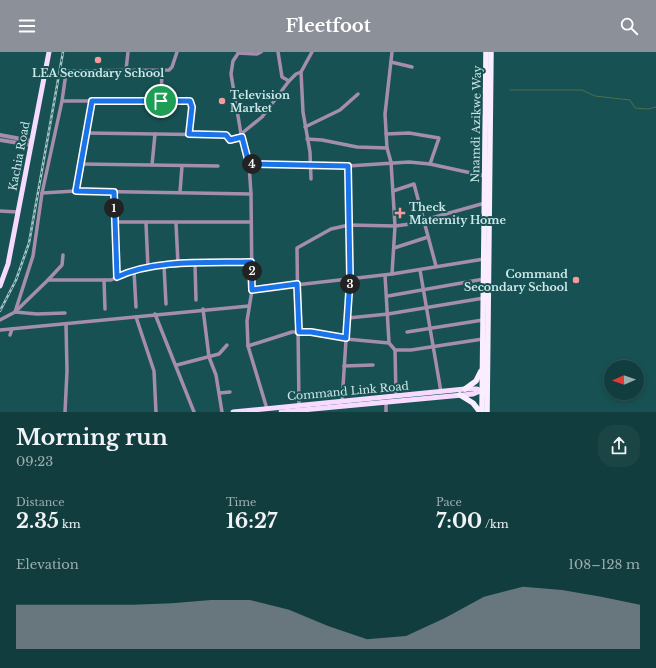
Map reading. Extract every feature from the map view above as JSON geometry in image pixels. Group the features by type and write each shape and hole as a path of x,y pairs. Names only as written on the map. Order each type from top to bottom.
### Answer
{"highway":[{"name":"Nnamdi Azikwe Way","path":"481,412 484,298 486,52"},
{"name":"Nnamdi Azikwe Way","path":"487,412 491,52"},
{"path":"465,389 476,381 483,363"},
{"path":"460,395 473,402 481,412"}],"main road":[{"name":"Kachia Road","path":"0,286 18,212 49,52"},
{"path":"487,376 482,391 487,400"},
{"name":"Command Link Road","path":"340,407 396,396 465,389 482,391"},
{"name":"Command Link Road","path":"233,412 299,406 340,407 460,395 482,391"},
{"name":"Command Link Road","path":"281,412 316,406"}],"street":[{"path":"126,70 128,52"},
{"path":"15,312 33,256 42,193 68,71 171,69 177,52"},
{"path":"261,52 257,54 239,53 233,61 231,74 242,136 249,164 251,194 250,222 252,290 247,321 248,346 267,408"},
{"path":"278,52 282,77 289,81"},
{"path":"311,179 311,164 305,127 301,72 312,52"},
{"path":"392,52 385,114 387,148 391,162 395,226 392,274"},
{"path":"391,62 412,67"},
{"path":"161,101 162,70"},
{"path":"86,133 226,135 230,140 242,136 262,117 289,81 296,74 301,72"},
{"path":"305,127 340,110 358,94"},
{"path":"62,101 190,101 192,107 189,134"},
{"path":"76,191 92,101"},
{"path":"386,134 409,133 439,138 430,164"},
{"path":"152,165 155,134"},
{"path":"0,135 32,143"},
{"path":"307,139 322,140 357,147 387,148"},
{"path":"0,140 32,143"},
{"path":"249,164 311,164 348,166 391,162 430,164 485,176"},
{"path":"81,164 218,166"},
{"path":"180,192 182,166"},
{"path":"340,407 350,278 348,166"},
{"path":"393,191 414,184 436,266"},
{"path":"42,193 76,191 251,194"},
{"path":"114,192 117,277"},
{"path":"299,406 297,248 331,229 349,225 395,226 485,204"},
{"path":"0,211 18,212"},
{"path":"115,222 250,222"},
{"path":"146,223 148,268"},
{"path":"176,223 178,264"},
{"path":"394,248 428,237"},
{"path":"0,320 15,312 48,280 62,265 63,254"},
{"path":"252,290 385,275 484,259"},
{"path":"48,280 111,280 134,271 178,264 251,262"},
{"path":"195,264 196,300"},
{"path":"164,266 166,304"},
{"path":"420,270 441,392"},
{"path":"134,271 136,307"},
{"path":"385,275 388,296 389,343 395,350 396,396"},
{"path":"388,296 484,279"},
{"path":"104,280 105,309"},
{"path":"348,318 388,314 484,298"},
{"path":"0,330 203,309 249,306"},
{"path":"203,309 209,357 216,375 222,412"},
{"path":"15,312 37,314 65,313"},
{"path":"156,314 194,412"},
{"path":"136,317 154,372 156,412"},
{"path":"407,332 483,320"},
{"path":"65,412 67,371 66,324"},
{"path":"10,335 12,329"},
{"path":"248,346 292,332 311,332 346,339 389,343"},
{"path":"395,350 434,347 483,339"},
{"path":"177,365 219,354 227,345"},
{"path":"344,366 373,365"},
{"path":"220,394 230,392"},
{"path":"386,402 386,412"}],"waterway":[{"path":"510,90 582,90 595,96 630,100 635,108 648,109 656,107"}],"railway":[{"path":"0,311 16,280 29,243 63,52"}],"place":[{"name":"LEA Secondary School","path":"98,60"},
{"name":"Television Market","path":"222,101"},
{"name":"Theck Maternity Home","path":"400,213"},
{"name":"Command Secondary School","path":"576,280"}],"route":[{"path":"92,101 161,101 190,101 192,103 189,134 226,135 230,140 242,137 249,164 276,163 348,166 350,278 346,338 311,332 299,332 297,284 252,290 251,262 178,264 148,268 117,277 114,192 76,191 92,101"}]}
